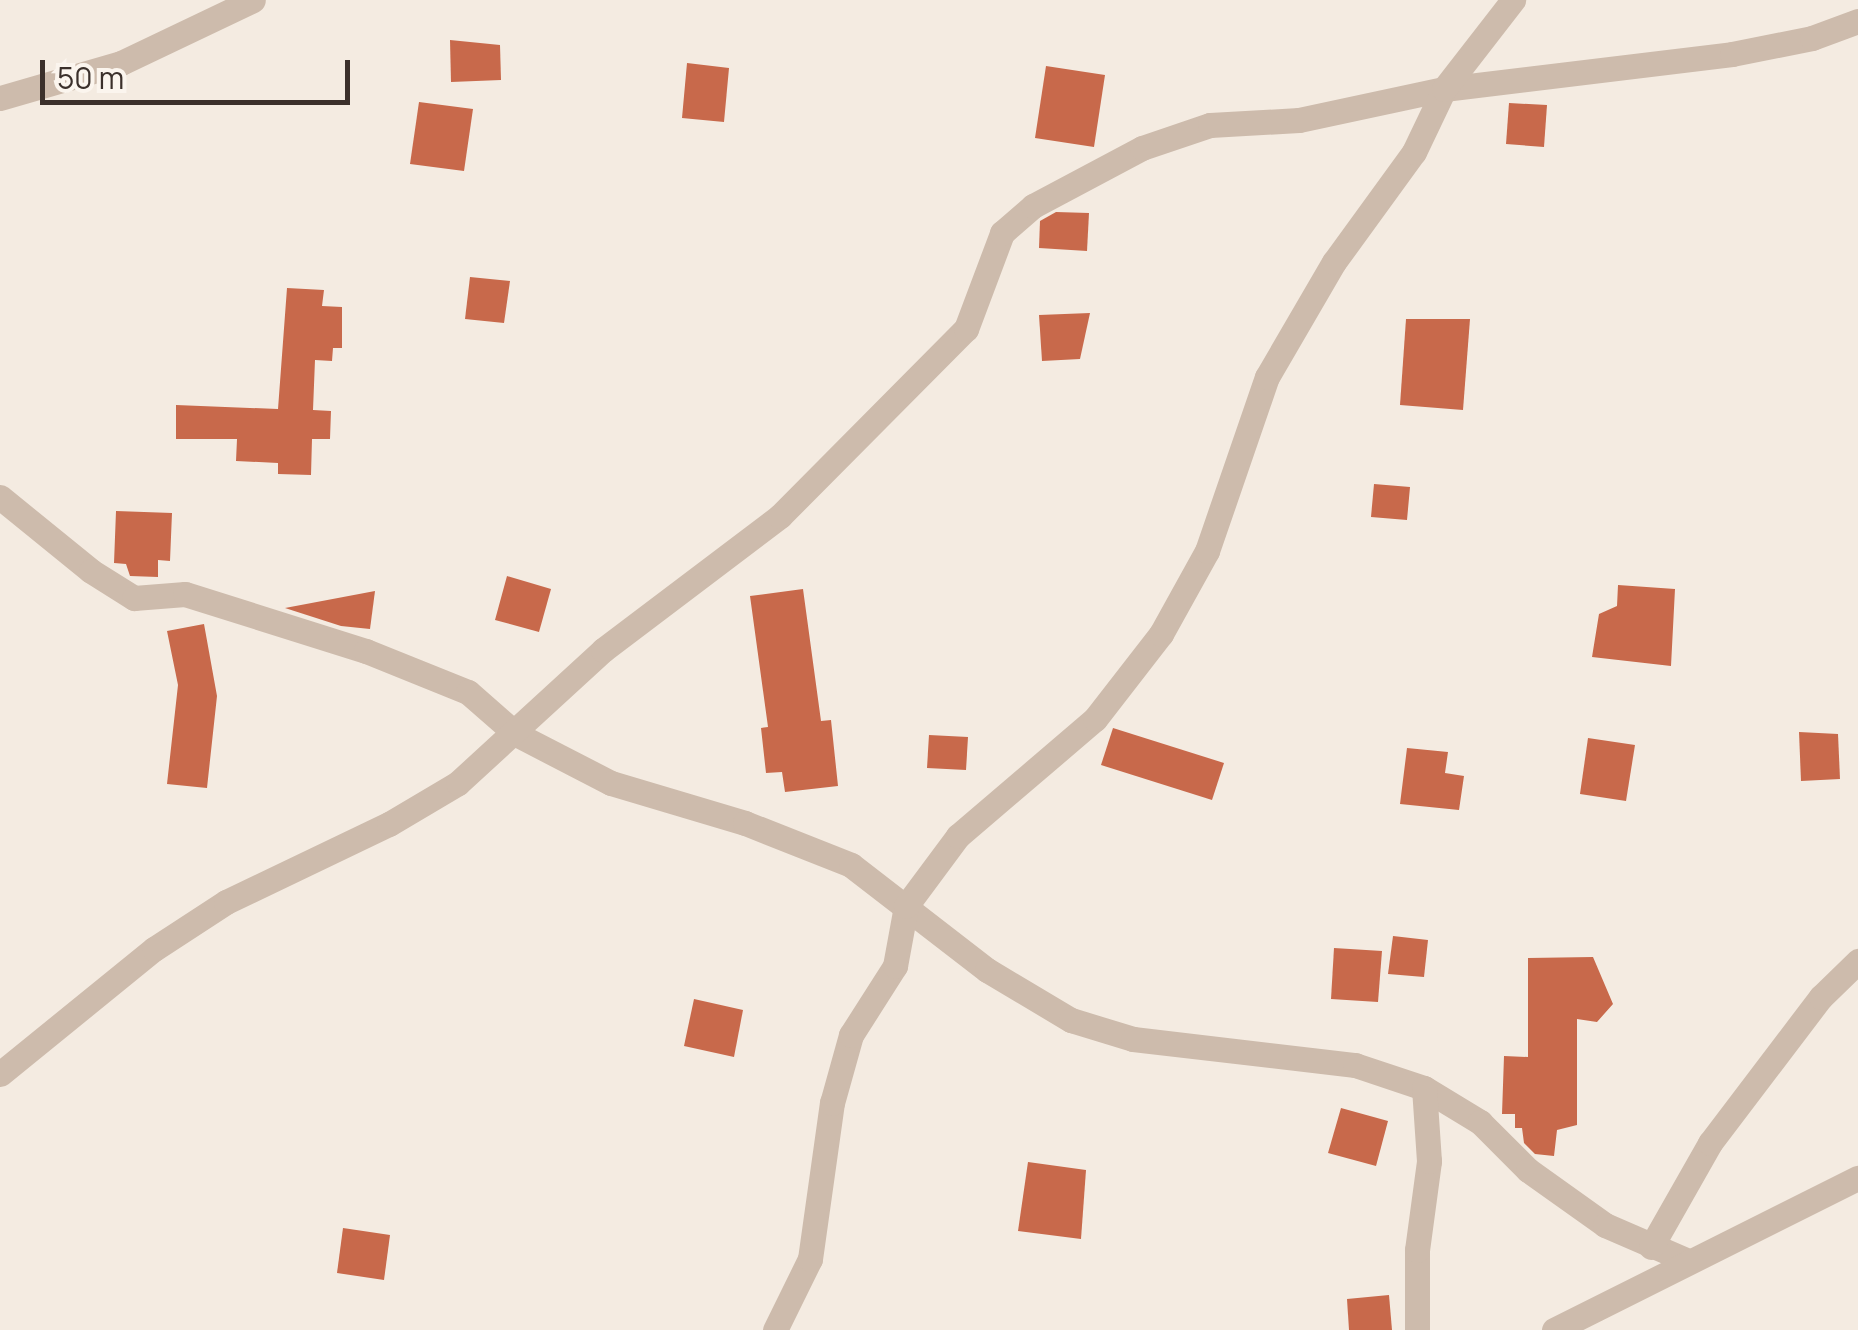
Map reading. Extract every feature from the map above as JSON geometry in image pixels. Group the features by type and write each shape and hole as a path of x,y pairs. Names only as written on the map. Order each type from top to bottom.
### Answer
{"street":[{"path":"0,98 121,63 253,0"},
{"path":"774,1330 810,1259 832,1104 852,1034 896,966 906,906 958,836 1095,719 1161,634 1207,551 1267,377 1334,262 1414,152 1444,89 1513,0"},
{"path":"0,1074 154,949 278,874 426,804 516,734 603,650 780,516 966,329 1002,233 1032,206 1142,148 1210,125 1299,120 1444,89 1732,54 1812,38 1858,21"},
{"path":"0,497 91,571 134,598 184,594 366,650 468,692 516,734 611,783 745,823 852,864 987,970 1071,1020 1133,1039 1355,1065 1424,1088 1480,1122 1528,1170 1605,1225 1688,1261"},
{"path":"1651,1246 1710,1143 1821,998 1858,961"},
{"path":"1417,1330 1417,1250 1429,1161 1424,1088"},
{"path":"1554,1330 1858,1178"}],"building":[{"path":"450,40 500,45 501,80 451,82"},
{"path":"687,63 729,68 724,122 682,118"},
{"path":"1046,66 1105,75 1094,147 1035,138"},
{"path":"419,102 473,109 464,171 410,164"},
{"path":"1509,103 1547,105 1544,147 1506,144"},
{"path":"1056,212 1089,213 1087,251 1039,248 1040,221"},
{"path":"470,277 510,281 504,323 465,319"},
{"path":"287,288 324,290 322,306 342,307 342,348 333,348 332,361 315,360 313,410 331,411 330,439 312,439 311,475 278,474 278,463 236,461 237,439 176,439 176,405 278,409"},
{"path":"1090,313 1080,359 1042,361 1039,315"},
{"path":"1406,319 1470,319 1463,410 1400,405"},
{"path":"1374,484 1410,487 1407,520 1371,517"},
{"path":"116,511 172,513 170,561 158,560 158,577 130,576 126,564 114,563"},
{"path":"507,576 551,589 539,632 495,620"},
{"path":"1618,585 1675,589 1671,666 1592,657 1599,614 1617,606"},
{"path":"803,589 821,721 831,720 838,786 785,792 782,772 766,773 761,728 768,727 750,596"},
{"path":"375,591 370,629 341,626 285,608"},
{"path":"204,624 217,696 207,788 167,784 178,685 167,631"},
{"path":"1113,728 1224,763 1212,800 1101,765"},
{"path":"1799,732 1838,734 1840,779 1801,781"},
{"path":"929,735 968,737 966,770 927,768"},
{"path":"1588,738 1635,745 1626,801 1580,794"},
{"path":"1407,748 1448,752 1445,773 1464,776 1459,810 1400,804"},
{"path":"1393,936 1428,940 1424,977 1388,974"},
{"path":"1334,948 1382,951 1378,1002 1331,999"},
{"path":"1593,957 1613,1004 1597,1022 1577,1019 1577,1125 1557,1130 1554,1156 1535,1154 1524,1143 1522,1128 1515,1128 1515,1114 1502,1114 1504,1056 1528,1057 1528,958"},
{"path":"694,999 743,1010 734,1057 684,1046"},
{"path":"1341,1108 1388,1121 1376,1166 1328,1153"},
{"path":"1028,1162 1086,1170 1081,1239 1018,1231"},
{"path":"343,1228 390,1235 384,1280 337,1273"},
{"path":"1389,1295 1392,1330 1349,1330 1347,1299"}]}
